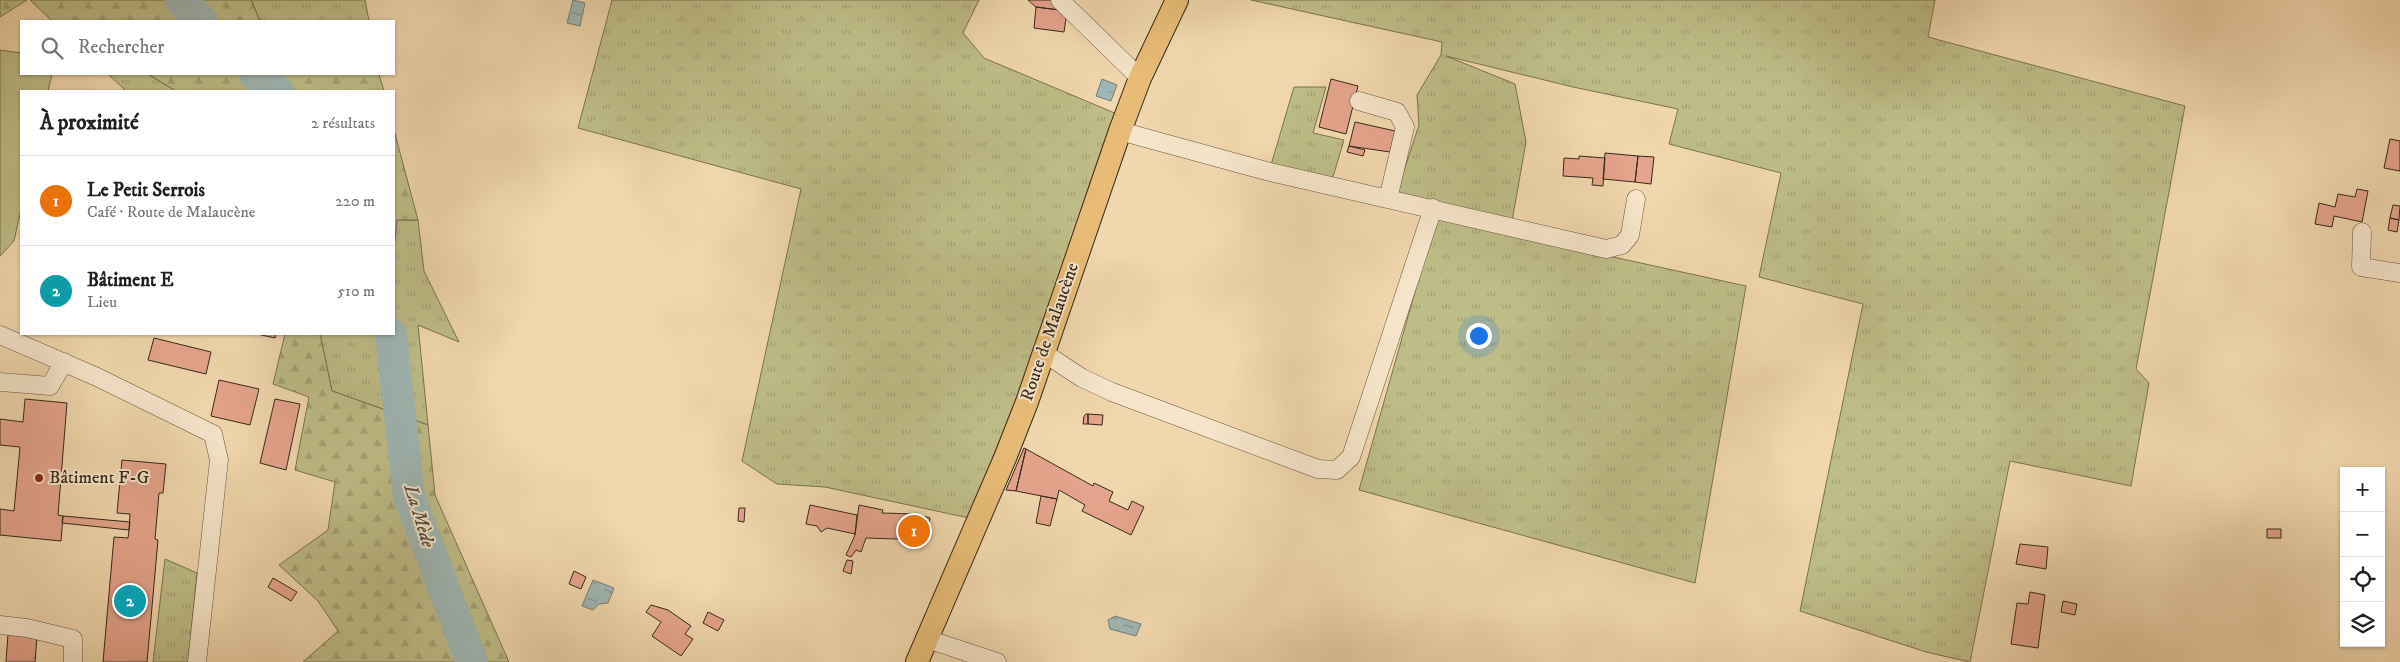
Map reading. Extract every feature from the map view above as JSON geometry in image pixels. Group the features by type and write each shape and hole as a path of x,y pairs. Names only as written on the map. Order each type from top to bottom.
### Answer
{"main road":[{"name":"Route de Malaucène","path":"917,662 1005,458 1044,352 1120,131 1140,78 1176,0"}],"street":[{"path":"1060,0 1140,78"},
{"path":"1359,101 1397,112 1405,127 1388,199"},
{"path":"1120,131 1270,172 1606,249 1622,244 1630,235 1636,199"},
{"path":"1044,352 1082,378 1112,392 1318,469 1337,470 1350,457 1433,208"},
{"path":"2362,232 2361,267 2400,274"},
{"path":"0,334 64,362 213,434 219,460 197,662"},
{"path":"0,382 50,386 64,362"},
{"path":"0,624 27,628 73,639 73,662"},
{"path":"927,639 997,662"}],"green space":[{"path":"0,0 27,0 0,17"},
{"path":"30,0 251,0 260,20 51,20"},
{"path":"251,0 365,0 369,20 260,20"},
{"path":"612,0 979,0 963,33 984,58 1117,114 1008,428 969,518 825,487 777,484 742,461 801,189 578,128"},
{"path":"1251,0 1935,0 1928,37 2185,106 2136,369 2149,383 2131,486 2010,461 1970,662 1926,652 1800,611 1863,304 1759,277 1781,173 1669,144 1678,109 1573,87 1446,56 1515,84 1526,142 1512,221 1396,195 1419,125 1417,95 1441,55 1442,42"},
{"path":"0,50 20,53 20,75 52,75 48,90 20,90 20,214 14,241 0,256"},
{"path":"109,75 150,75 174,90 125,90"},
{"path":"150,75 379,75 384,90 276,90 269,85 264,90 174,90"},
{"path":"1294,87 1326,87 1313,133 1344,140 1332,180 1271,165"},
{"path":"395,134 418,220 397,220 395,239"},
{"path":"1437,214 1604,255 1746,286 1695,583 1359,490"},
{"path":"396,220 418,220 424,271 459,342 418,325 428,425 332,391 320,335 395,335"},
{"path":"285,335 320,335 332,391 428,425 435,495 509,662 303,662 338,631 318,601 279,565 328,530 335,482 295,470 309,397 273,384"},
{"path":"165,559 197,573 188,662 153,662"}],"water":[{"path":"573,0 585,3 580,26 567,23"},
{"path":"1102,79 1117,85 1111,101 1096,96"},
{"path":"593,580 614,588 608,603 599,604 593,610 582,606"},
{"path":"1115,616 1141,624 1136,636 1110,629 1108,620"}],"building":[{"path":"1028,0 1052,0 1067,11 1036,7"},
{"path":"1036,7 1067,11 1064,32 1034,28"},
{"path":"1331,79 1358,86 1346,134 1319,127"},
{"path":"1355,122 1395,131 1390,152 1349,146"},
{"path":"2390,139 2400,141 2400,171 2384,168"},
{"path":"1349,146 1365,150 1363,156 1347,152"},
{"path":"1605,153 1638,156 1635,182 1603,179"},
{"path":"1579,156 1605,158 1603,186 1592,185 1593,178 1563,176 1564,158 1579,159"},
{"path":"1638,156 1654,157 1651,184 1635,182"},
{"path":"2357,189 2368,191 2362,222 2334,216 2332,227 2315,224 2319,203 2335,207 2338,194 2355,197"},
{"path":"2393,205 2400,206 2399,220 2390,218"},
{"path":"2390,218 2399,220 2397,232 2388,230"},
{"path":"262,335 276,335 275,338"},
{"path":"154,338 211,352 206,374 148,360"},
{"path":"219,380 259,389 250,425 211,416"},
{"name":"Bâtiment F-G","path":"25,399 67,403 58,515 63,516 61,541 0,535 0,509 14,511 20,447 0,445 0,419 23,422"},
{"path":"275,399 300,404 286,470 260,463"},
{"path":"1088,414 1088,424 1083,424 1084,416"},
{"path":"1088,414 1103,415 1102,425 1088,424"},
{"path":"1024,448 1026,449 1016,491 1006,490"},
{"path":"1026,449 1093,486 1094,483 1113,492 1109,501 1128,510 1132,501 1144,507 1131,535 1082,511 1085,505 1059,490 1057,499 1016,491"},
{"path":"122,460 166,464 163,493 159,493 155,539 158,540 147,662 103,662 114,537 128,538 129,530 130,514 117,513"},
{"path":"1041,496 1057,499 1050,526 1036,523"},
{"path":"810,505 857,515 855,534 827,528 821,532 817,526 806,524"},
{"path":"859,505 883,510 882,513 915,514 930,518 926,540 866,538 861,552 856,550 851,557 846,555 855,535"},
{"path":"739,508 745,508 744,522 738,521"},
{"path":"63,516 130,522 129,530 62,523"},
{"path":"2267,529 2281,529 2281,538 2267,538"},
{"path":"2020,544 2048,547 2046,569 2016,564"},
{"path":"847,560 853,561 851,574 843,571"},
{"path":"574,571 586,577 581,589 569,584"},
{"path":"273,578 297,592 291,601 268,587"},
{"path":"2030,592 2045,595 2038,648 2011,644 2017,603 2028,604"},
{"path":"2063,601 2077,604 2075,615 2061,612"},
{"path":"651,605 668,610 691,626 685,634 693,639 681,656 652,636 661,622 646,612"},
{"path":"708,612 724,620 718,631 703,623"},
{"path":"8,634 37,637 35,662 6,662"}],"waterway":[{"name":"La Mède","path":"181,0 201,20"},
{"name":"La Mède","path":"256,75 277,90"},
{"name":"La Mède","path":"391,335 409,496 472,662"}],"place":[{"name":"Bâtiment F-G","path":"39,478"},
{"name":"Le Petit Serrois","path":"914,531"},
{"name":"Bâtiment E","path":"130,601"}]}
